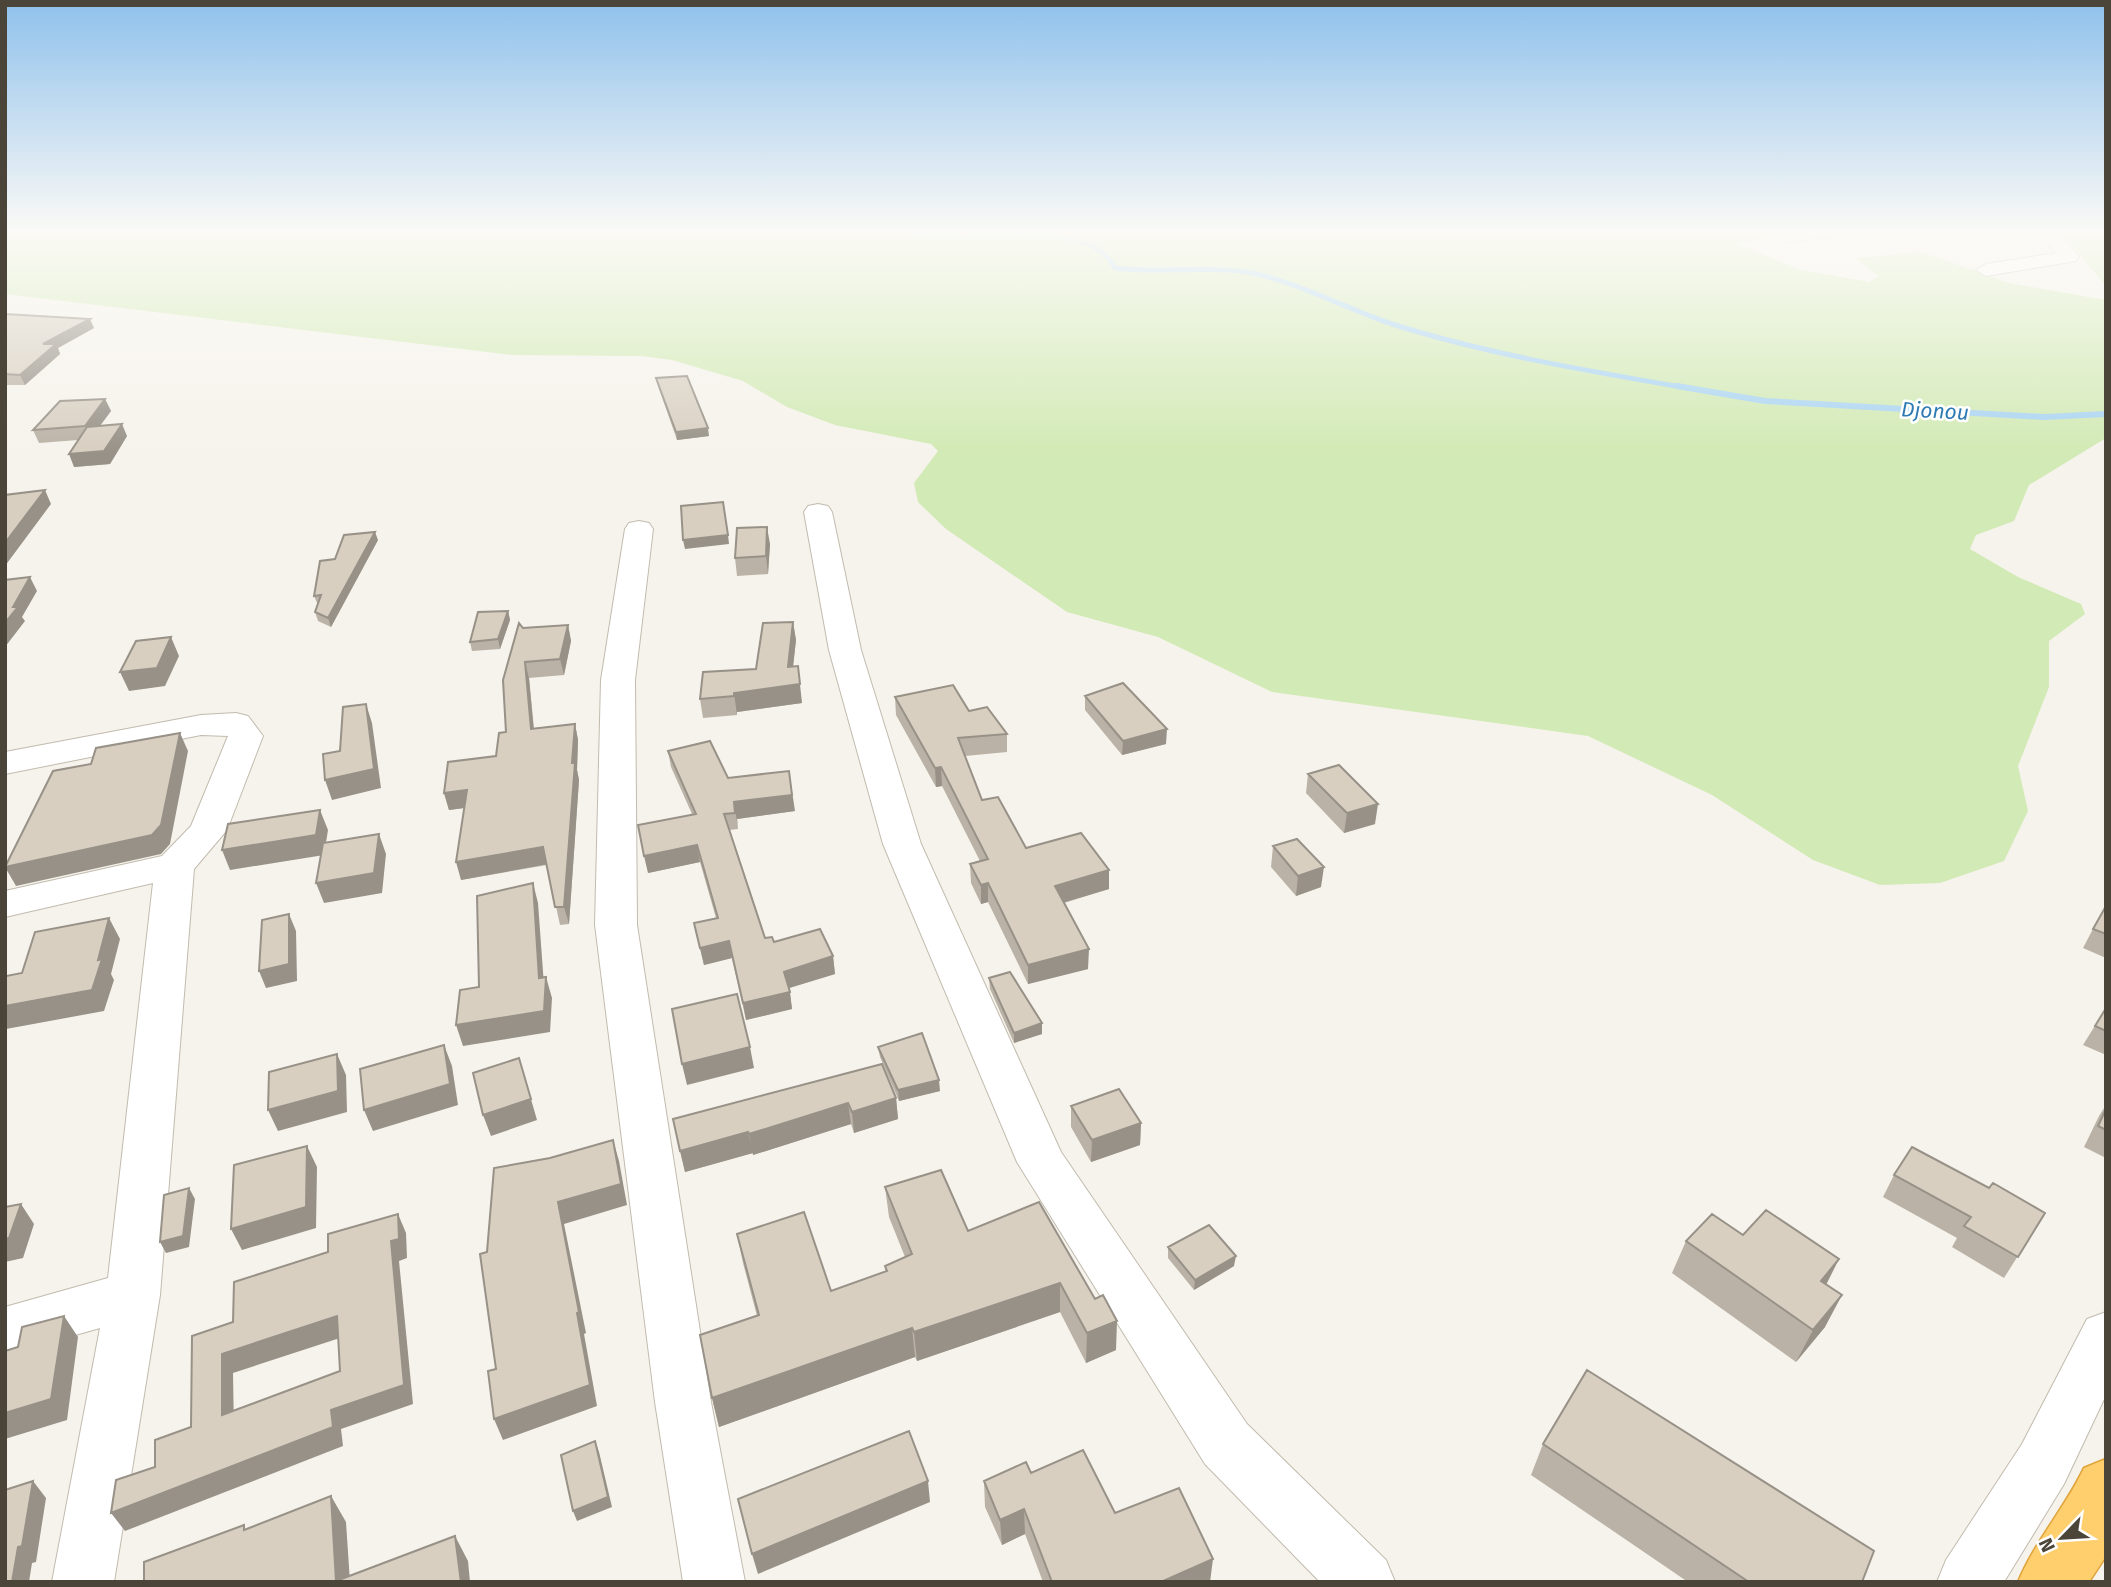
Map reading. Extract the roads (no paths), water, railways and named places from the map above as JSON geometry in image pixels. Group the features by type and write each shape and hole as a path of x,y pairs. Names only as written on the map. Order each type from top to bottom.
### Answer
{"highway":[{"path":"2051,1582 2095,1515 2106,1490"}],"street":[{"path":"818,512 845,650 902,844 1041,1162 1226,1444 1364,1582"},
{"path":"639,529 618,680 616,925 683,1402 714,1582"},
{"path":"5,763 201,725 236,723 246,736 208,830 175,866 5,904"},
{"path":"83,1582 133,1295 175,866"},
{"path":"5,1331 133,1295"},
{"path":"1968,1582 2043,1464 2106,1336"}],"waterway":[{"path":"1346,306 1392,324 1464,344 1538,361 1687,388"},
{"name":"Djonou","path":"1677,386 1765,401 2044,417 2106,414"}]}
